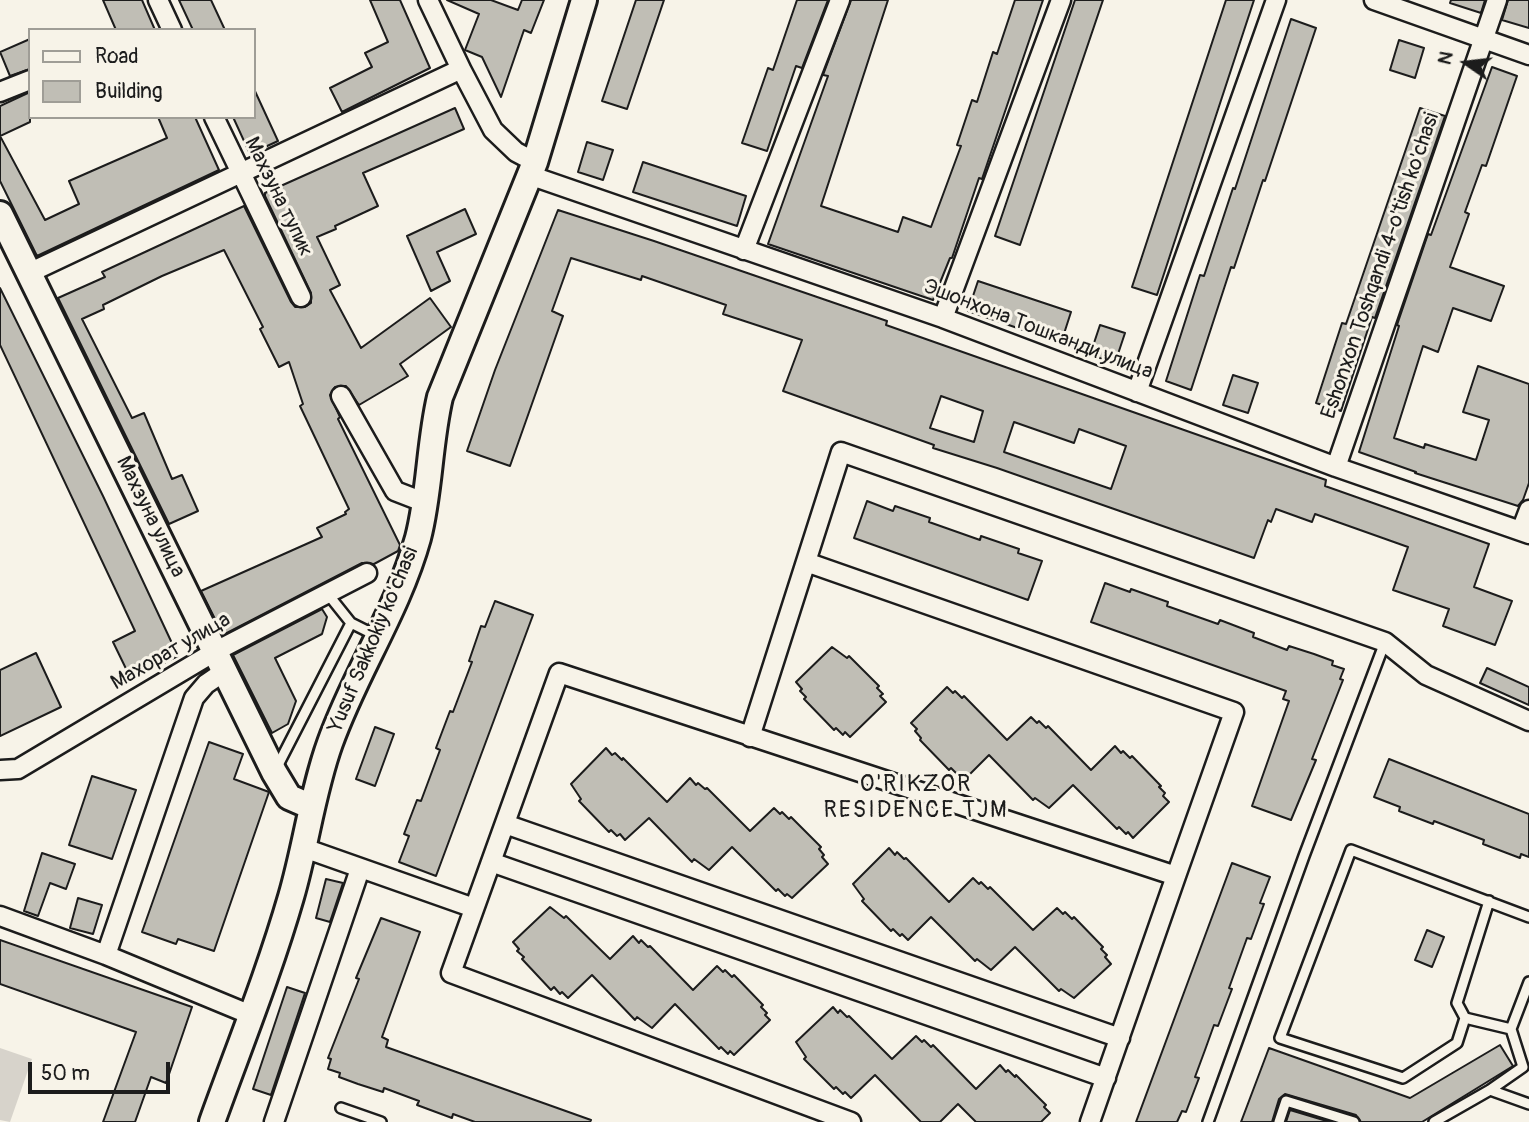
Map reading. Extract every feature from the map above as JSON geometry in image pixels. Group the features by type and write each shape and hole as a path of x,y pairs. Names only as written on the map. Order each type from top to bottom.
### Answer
{"main road":[{"name":"Yusuf Sakkokiy ko'chasi","path":"212,1122 285,919 331,741 407,571 426,503 433,433 440,397 532,168 584,0"},
{"name":"Махзуна улица","path":"0,214 31,272 274,772 289,797 312,807"}],"street":[{"path":"158,0 171,28"},
{"name":"Эшонхона Тошканди улица","path":"428,0 494,130 532,168 744,250 943,318 1336,467 1525,532"},
{"path":"744,250 840,0"},
{"path":"943,318 1061,0"},
{"path":"1137,392 1276,0"},
{"path":"1374,0 1529,55"},
{"name":"Eshonxon Toshqandi 4-o'tish ko'chasi","path":"1336,467 1497,0"},
{"path":"31,272 461,69"},
{"path":"0,92 28,81"},
{"name":"Махзуна тупик","path":"215,119 301,298"},
{"path":"341,396 395,491 426,503"},
{"path":"750,737 841,452 1385,642 1426,675 1529,721"},
{"path":"1525,532 1529,510"},
{"path":"806,562 1234,712 1090,1122"},
{"name":"Махорат улица","path":"0,769 18,769 220,661 327,593 367,573"},
{"path":"106,955 194,698 220,661"},
{"path":"850,1122 451,973 559,673 1176,876"},
{"path":"505,824 1120,1038"},
{"path":"304,848 474,908"},
{"path":"491,862 1106,1078"},
{"path":"274,1122 360,869"},
{"path":"0,916 106,955 251,1014"}],"lane":[{"path":"327,593 351,623 377,636"},
{"path":"274,772 351,623"},
{"path":"1208,1122 1385,642"},
{"path":"1489,901 1459,990 1457,1003 1465,1018 1457,1043 1403,1078 1280,1038 1351,850 1489,901 1529,917"},
{"path":"1434,1122 1490,1090 1523,1067 1511,1029 1529,982"},
{"path":"1465,1018 1511,1029"},
{"path":"1490,1090 1529,1104"},
{"path":"1279,1122 1286,1101 1354,1122"},
{"path":"341,1108 381,1122"}],"shaded area":[{"path":"0,1048 32,1059 10,1122 0,1120"}],"building":[{"path":"103,0 142,0 154,28 115,28"},
{"path":"179,0 211,0 224,28 192,28"},
{"path":"370,0 400,0 430,68 342,112 330,88 372,67 365,53 388,42"},
{"path":"447,0 491,0 518,10 522,0 544,0 531,33 524,30 501,97 482,57 465,50 479,14"},
{"path":"636,0 664,0 627,109 602,101"},
{"path":"797,0 828,0 802,68 796,66 767,151 742,143 768,68 773,70"},
{"path":"851,0 888,0 821,206 898,232 903,217 931,227 961,146 957,145 972,100 977,102 993,52 997,54 1015,0 1043,0 982,179 979,178 952,258 933,300 768,244 828,76 823,75"},
{"path":"1075,0 1103,0 1020,245 995,236"},
{"path":"1226,0 1254,0 1157,295 1132,287"},
{"path":"1451,0 1485,0 1481,13 1450,3"},
{"path":"1508,0 1529,0 1529,28 1502,20"},
{"path":"1291,19 1316,28 1265,181 1263,180 1234,268 1231,267 1191,390 1166,381 1200,275 1204,276 1233,188 1235,189"},
{"path":"28,40 28,70 10,76 0,52"},
{"path":"1399,40 1424,48 1415,78 1390,70"},
{"path":"1492,67 1517,76 1486,166 1482,165 1465,212 1469,214 1450,267 1504,286 1491,321 1453,308 1438,352 1423,346 1394,438 1424,448 1425,444 1476,460 1489,420 1463,412 1478,366 1529,384 1529,483 1518,506 1359,452 1428,234 1431,235"},
{"path":"28,93 30,122 0,136 0,106"},
{"path":"256,93 278,141 250,154 234,119 256,119"},
{"path":"455,108 464,129 363,173 378,206 317,237 340,285 330,290 361,348 430,298 451,327 400,364 408,376 359,405 346,386 335,387 330,395 340,417 338,419 400,545 398,551 374,564 362,563 223,635 201,591 322,537 317,528 346,514 349,509 300,406 303,404 289,362 279,367 260,329 263,327 224,250 162,276 103,305 104,309 82,319 132,418 144,413 172,479 182,475 198,511 169,524 58,298 105,277 102,272 244,206 291,302 295,307 305,307 311,303 311,293 265,193"},
{"path":"1420,108 1445,116 1341,411 1316,403"},
{"path":"159,119 196,119 219,170 37,256 0,181 0,136 45,220 79,204 69,181 167,138"},
{"path":"587,142 613,150 603,180 578,172"},
{"path":"643,162 746,196 737,226 633,192"},
{"path":"465,209 476,234 437,252 450,281 431,291 407,236"},
{"path":"558,210 887,321 886,325 1326,480 1325,486 1489,544 1474,587 1512,601 1495,645 1443,626 1449,609 1393,590 1408,547 1315,514 1312,522 1276,509 1271,522 1268,520 1254,558 933,448 934,445 783,391 802,340 723,314 726,305 642,276 641,280 571,258 552,311 563,316 510,466 467,451 495,370","holes":["941,396 983,411 974,442 930,428","1014,422 1074,443 1079,429 1126,446 1111,489 1004,452"]},
{"path":"978,281 1071,312 1061,343 968,311"},
{"path":"0,288 103,496 178,656 131,679 113,642 135,631 0,345"},
{"path":"1100,325 1125,333 1115,363 1090,355"},
{"path":"1233,375 1258,383 1248,413 1223,405"},
{"path":"867,501 893,511 895,506 930,518 929,522 980,540 981,536 1019,549 1018,553 1042,561 1028,600 854,538"},
{"path":"1105,583 1168,602 1167,606 1218,624 1220,620 1254,633 1253,637 1287,650 1289,646 1314,654 1333,661 1332,665 1344,669 1340,679 1343,680 1312,759 1316,760 1291,820 1252,806 1289,701 1283,699 1286,691 1091,622"},
{"path":"495,601 533,615 436,876 399,862 409,836 404,834 417,800 421,801 440,750 436,748 472,662 469,661 481,626 485,627"},
{"path":"322,609 327,617 322,634 275,658 296,701 288,724 272,733 233,655"},
{"path":"832,647 847,658 849,656 879,686 877,688 883,694 880,696 886,702 850,737 845,732 843,735 836,728 834,730 804,699 806,697 796,682"},
{"path":"36,653 61,707 0,736 0,670"},
{"path":"1487,668 1529,687 1529,705 1480,683"},
{"path":"947,687 962,698 964,696 1007,740 1031,717 1046,728 1048,726 1091,770 1115,746 1121,753 1123,751 1130,758 1132,756 1161,786 1159,787 1165,793 1163,796 1169,802 1133,838 1128,832 1126,834 1119,827 1117,829 1073,785 1049,808 1035,798 1033,800 989,755 966,778 960,773 958,775 951,768 949,770 920,740 915,731 917,729 911,723"},
{"path":"375,727 394,734 375,786 356,779"},
{"path":"209,742 243,754 234,779 269,792 214,951 178,939 176,944 142,932"},
{"path":"606,748 612,755 615,753 622,760 623,758 667,802 690,778 696,785 698,783 707,788 750,831 774,808 780,814 782,812 789,819 791,817 821,847 819,849 824,855 822,857 828,864 792,898 787,894 785,896 778,889 776,891 732,847 709,870 694,859 692,862 649,818 625,840 620,834 617,836 611,830 609,832 579,801 581,799 571,784"},
{"path":"1389,759 1529,814 1529,857 1521,854 1520,858 1483,844 1484,840 1399,811 1400,807 1374,797"},
{"path":"92,776 136,790 112,859 69,845"},
{"path":"889,848 895,855 897,852 906,858 949,902 973,878 988,889 990,887 1033,930 1057,908 1063,914 1065,912 1072,919 1074,917 1103,947 1101,949 1111,964 1074,998 1061,989 1059,991 1015,947 991,970 977,959 975,961 931,917 908,940 902,934 900,936 893,929 891,931 862,901 864,899 853,884"},
{"path":"42,853 75,864 66,889 50,883 38,916 24,911"},
{"path":"1232,863 1270,877 1260,903 1264,904 1251,939 1247,938 1218,1026 1214,1025 1195,1077 1199,1078 1186,1112 1182,1111 1177,1122 1136,1122"},
{"path":"326,879 343,883 330,922 316,918"},
{"path":"78,898 102,905 93,934 70,928"},
{"path":"550,907 564,918 566,916 610,959 633,936 639,943 641,940 693,990 717,966 723,972 725,970 732,977 734,975 763,1005 761,1007 770,1020 734,1055 730,1051 728,1054 721,1047 719,1049 675,1004 652,1028 637,1017 635,1020 592,975 568,998 554,987 551,990 522,959 524,957 513,942"},
{"path":"381,918 420,932 382,1037 388,1040 386,1047 591,1120 590,1122 475,1122 453,1114 452,1118 417,1105 419,1101 384,1088 383,1092 358,1084 339,1077 340,1073 328,1069 331,1059 328,1058 359,979 356,978"},
{"path":"1427,930 1444,937 1432,967 1415,960"},
{"path":"0,940 192,1007 166,1083 151,1077 135,1122 103,1122 136,1032 0,984"},
{"path":"287,987 305,993 271,1095 253,1089"},
{"path":"833,1007 838,1013 840,1010 849,1016 892,1059 916,1036 931,1047 933,1045 976,1089 1000,1065 1006,1072 1008,1070 1015,1077 1016,1075 1046,1105 1044,1107 1050,1113 1041,1122 976,1122 958,1104 940,1122 921,1122 875,1075 851,1098 836,1087 834,1089 804,1059 806,1057 796,1042"},
{"path":"1500,1045 1513,1066 1422,1122 1361,1122 1356,1115 1285,1094 1279,1099 1272,1122 1241,1122 1269,1048 1410,1098"},
{"path":"1290,1110 1330,1122 1286,1122"}],"district":[{"name":"O'RIKZOR RESIDENCE TJM","path":"916,798"}]}
